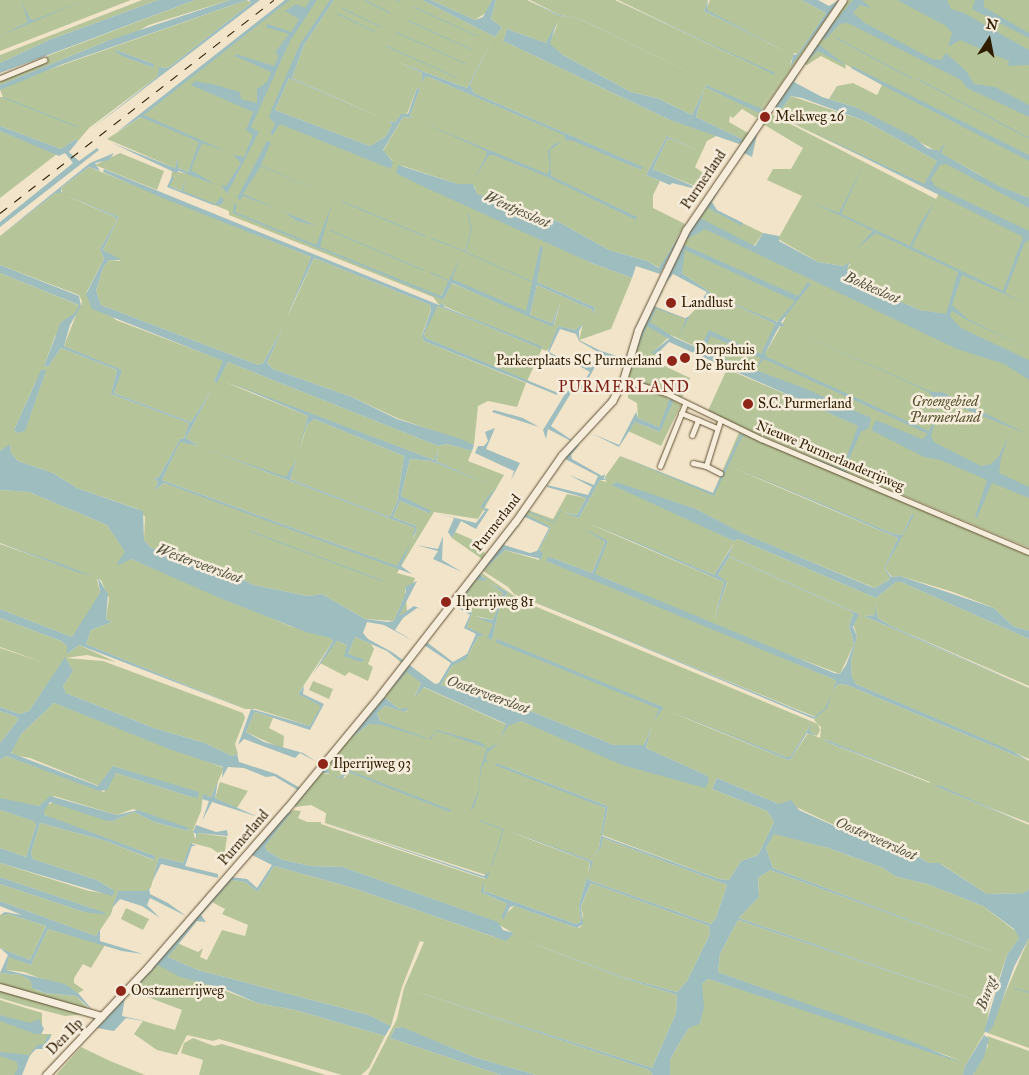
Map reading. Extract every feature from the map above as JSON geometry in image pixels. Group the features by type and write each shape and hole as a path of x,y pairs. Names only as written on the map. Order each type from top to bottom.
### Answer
{"street":[{"name":"Purmerland","path":"102,1016 206,902 301,790 404,664 574,442 612,401 623,380 628,360 686,230 843,0"},
{"path":"0,78 44,60"},
{"name":"Nieuwe Purmerlanderrijweg","path":"623,380 657,390 720,421 1029,552"},
{"path":"660,466 685,404"},
{"path":"682,413 717,428"},
{"path":"692,435 698,420"},
{"path":"706,466 720,421"},
{"path":"693,463 706,466 720,473"},
{"path":"0,987 102,1016"},
{"name":"Den Ilp","path":"46,1075 102,1016"}],"green space":[{"path":"0,0 131,0 0,51"},
{"path":"142,0 158,0 49,40 0,63 0,55"},
{"path":"195,0 230,0 149,25 129,36 107,41 0,85 0,78 50,55"},
{"path":"247,0 251,3 168,68 161,67 158,76 89,128 78,141 76,139 61,149 0,126 0,97 3,97 0,90 14,82","holes":["116,50 154,64 154,68 127,58"]},
{"path":"287,0 332,0 300,45 271,116 393,161 383,151 403,117 413,118 410,116 420,89 417,88 407,114 401,114 395,122 388,121 392,124 386,136 370,146 275,110 289,78 382,118 292,78 304,45 334,0 422,0 495,37 502,27 491,19 496,0 527,0 559,16 570,17 560,15 530,0 615,0 774,75 618,0 708,0 704,11 788,53 706,10 710,0 801,0 826,13 798,54 794,53 790,65 838,2 757,118 742,109 733,118 730,116 729,122 748,133 744,140 696,117 705,87 692,115 657,98 631,92 563,55 549,44 559,21 546,43 507,29 503,41 670,120 718,135 707,141 695,167 703,173 695,186 653,169 668,138 696,150 667,136 646,175 660,181 653,195 653,208 685,224 660,268 647,261 609,250 557,221 476,194 475,187 471,185 458,184 400,165 589,262 632,278 611,329 579,340 583,324 575,330 558,326 550,347 546,351 444,306 443,303 439,305 433,297 229,215 229,211 182,192 186,179 181,191 170,186 172,171 189,174 201,142 188,172 178,168 178,159 175,168 107,139 141,117","holes":["577,18 578,18 705,80","491,42 470,85 474,93 642,167 641,170 571,139 566,141 565,135 429,77 425,77 422,83 422,73 398,62 467,88","788,69 759,112 705,87 706,85 760,110","542,247 537,282 594,307 595,314 591,309 537,285 530,315 552,323 560,303 554,325 451,283 444,299 440,297 450,281 528,313"]},
{"path":"431,0 492,0 487,12 475,20"},
{"name":"Groengebied Purmerland","path":"848,0 1029,0 1029,198 1000,187 1029,202 1029,548 707,413 727,369 859,426 700,353 701,349 671,335 652,353 657,353 654,356 656,362 690,378 682,398 627,377 640,332 652,305 686,319 711,293 682,273 684,241 705,205 763,233 753,247 944,325 938,313 920,310 887,296 868,284 858,282 846,269 851,264 843,266 818,262 778,239 802,196 767,180 773,169 791,169 803,148 763,124 771,114 936,199 939,193 800,127 780,111 791,96 865,121 937,161 927,183 942,158 986,178 855,107 829,99 837,86 853,83 877,95 882,85 845,64 846,69 821,56 807,65 804,64 818,51 817,43","holes":["714,295 775,322 786,317 765,354 775,324"]},
{"path":"0,131 57,154 0,198"},
{"path":"120,153 164,171 157,190 95,165"},
{"path":"89,167 311,257 287,318 314,258 430,305 431,309 422,335 424,341 526,383 517,407 488,401 478,406 474,445 397,418 352,397 273,369 267,363 284,326 263,363 258,365 101,305 96,291 103,268 109,260 121,261 103,250 119,217 65,195 115,217 117,220 100,249 104,259 86,293 116,320 224,361 214,381 217,382 228,362 438,446 447,444 472,451 468,461 504,475 478,519 434,512 397,573 415,578 413,584 405,588 407,611 399,616 404,597 394,621 365,619 322,594 308,596 254,585 205,562 180,560 150,547 144,540 145,517 138,509 77,488 53,473 18,461 11,453 10,445 0,451 0,273 81,306 82,301 79,295 0,265 0,236 56,193 62,192 61,188","holes":["76,315 64,346 121,370 114,393 191,422 212,389 186,438 199,446 180,441 162,480 397,566 164,483 155,490 158,482 154,478 159,477 180,439 184,438 189,423 111,394 117,370 61,348 48,367 44,366 55,336","45,374 25,430 17,433 14,430 35,383","225,382 434,460 439,448 436,461 478,480 431,461 410,459 401,496 429,513 400,501 393,517 416,526 417,530 413,539 415,528 203,448 286,478 297,458 290,479 390,517 397,502 404,456 314,419 307,425 300,449 308,416"]},
{"path":"438,306 542,349 527,381 426,338 424,334"},
{"path":"646,389 668,398 670,404 659,427 638,418 637,403 628,398 628,390 640,394"},
{"path":"671,399 681,405 661,446 628,431 635,422 660,432"},
{"path":"739,432 1029,556 1029,631 1013,626 994,608 953,592 900,576 892,577 885,568 913,515 912,514 902,535 894,534 731,467 898,538 884,568 890,579 875,588 741,533 696,509 612,482 734,541 738,539 876,598 896,582 901,582 1029,639 1029,686 891,626 878,618 875,604 875,615 864,616 1029,688 1029,759 856,684 852,677 851,661 857,636 853,623 859,614 729,556 733,544 714,575 583,521 724,582 714,620 727,583 718,575 729,557 850,611 853,614 849,626 854,644 840,674 737,635 736,638 833,679 836,681 834,690 838,684 847,685 1029,761 1029,823 933,785 1029,825 1029,889 1023,893 987,894 941,864 929,863 911,853 874,844 794,806 779,804 717,778 712,789 767,811 774,822 758,855 741,861 729,880 719,879 602,835 608,807 496,763 605,808 599,848 593,857 601,848 603,838 727,885 716,918 711,924 589,880 587,877 579,905 581,921 576,924 484,891 486,883 483,893 507,904 502,918 514,906 577,928 581,927 583,915 581,907 591,883 709,926 710,934 687,981 677,992 623,977 518,938 617,976 677,995 676,1013 652,1068 406,988 649,1070 653,1075 536,1075 474,1057 401,1027 395,1028 390,1038 501,1075 368,1075 397,1019 404,988 424,942 420,941 402,987 391,1026 369,1015 198,970 168,957 177,943 198,952 203,948 200,957 207,960 222,930 245,936 248,925 222,914 225,909 212,902 232,880 245,882 258,892 274,866 353,888 497,938 513,933 489,919 343,867 311,866 283,860 267,851 265,846 293,810 301,811 298,818 307,822 321,822 321,824 485,879 486,875 325,823 326,813 311,805 295,807 322,773 329,774 327,768 344,744 369,724 380,721 377,712 385,706 406,712 407,710 399,709 384,697 407,671 421,683 414,697 423,687 507,725 500,738 508,725 521,721 622,763 646,769 706,775 646,748 652,726 644,745 614,745 528,710 441,685 452,666 469,654 478,637 483,635 467,627 472,613 458,606 476,579 486,581 479,571 513,595 539,608 818,724 814,720 816,717 514,594 508,587 480,569 495,552 484,570 505,550 539,560 539,550 551,527 525,516 521,520 528,510 553,519 567,494 586,498 577,515 564,512 579,518 600,480 606,482 605,477 620,456 713,493","holes":["601,539 608,541 594,574 622,585 604,583 546,561 555,559 592,573 605,542","490,583 508,592 500,604 492,639 488,637 494,624 476,616 493,620 503,593","668,711 786,757 790,757 812,723 808,731 817,736 820,730 818,724 821,727 820,738 808,733 791,759 788,760","822,738 930,783 829,743","348,770 393,789 348,772 345,778 332,776 341,777","508,831 593,861 588,872 590,862"]},
{"path":"0,490 29,492 107,525 126,553 117,563 131,559 290,626 330,638 333,641 298,694 322,706 310,726 256,709 245,709 86,644 91,630 112,622 106,619 109,598 101,580 97,579 100,593 96,602 72,637 0,609 0,544 94,577 0,543"},
{"path":"455,532 471,539 485,553 482,559 452,538"},
{"path":"0,618 61,641 67,646 67,654 79,645 116,662 87,655 66,658 103,661 243,713 245,718 235,744 238,754 232,756 205,743 154,728 66,693 63,686 73,671 65,658 29,711 20,714 0,707 0,648 42,662 0,647"},
{"path":"355,637 371,644 374,649 368,664 373,667 368,681 349,672 345,676 320,663 337,641 347,645 348,654"},
{"path":"313,681 333,689 329,699 309,690"},
{"path":"54,703 224,768 211,797 203,795 201,811 193,830 195,839 198,833 227,837 224,857 211,848 192,843 183,863 159,857 151,887 147,891 118,891 111,914 96,936 0,901 0,884 84,912 94,909 0,877 0,863 89,891 102,893 112,889 97,880 33,859 31,853 40,823 106,841 153,860 155,856 50,818 43,813 45,806 56,801 113,821 134,812 154,822 188,831 189,829 133,809 117,815 54,796 39,806 6,801 0,798 0,760 6,756 104,792 116,773 191,797 199,793 113,766 99,786 30,758 13,755 11,751 21,734"},
{"path":"0,711 17,717 18,720 0,743"},
{"path":"255,712 273,718 269,728 284,736 283,749 246,732"},
{"path":"220,782 248,791 237,808 215,798"},
{"path":"0,810 35,821 36,825 26,857 0,848"},
{"path":"774,833 828,848 881,867 897,877 927,884 983,906 1018,933 1019,938 1007,955 990,1005 985,1032 965,1066 963,1075 670,1075 670,1060 680,1042 689,1028 701,1022 702,984 708,979 962,1061 718,972 720,954 738,920 986,1004 739,918 759,897 758,878 770,870 1002,955 773,868 766,848"},
{"path":"126,908 149,919 143,930 121,919"},
{"path":"6,913 46,926 30,960 0,948 0,915"},
{"path":"48,929 105,945 91,968 83,964 74,978 74,983 84,990 78,993 24,972 6,970 9,956 31,965"},
{"path":"1029,938 1029,1048 988,1033"},
{"path":"158,965 257,1003 295,1010 385,1036 369,1068 361,1075 342,1075 219,1039 213,1041 187,1035 177,1055 157,1050 134,1034 143,1021 175,1030 182,1010 137,993 135,989"},
{"path":"0,973 21,975 31,981 36,990 45,993 76,996 91,1011 0,985"},
{"path":"0,989 87,1014 65,1016 23,1005 0,998"},
{"path":"0,1000 42,1013 42,1034 52,1034 45,1045 35,1049 23,1065 22,1075 0,1075"},
{"path":"987,1036 1029,1051 1029,1075 973,1075 988,1046"},
{"path":"193,1038 214,1046 222,1044 326,1075 199,1075 203,1060 181,1053 184,1043"},
{"path":"81,1047 110,1061 145,1075 56,1075"}],"water":[{"path":"21,0 30,19 34,20 85,0 0,36 28,22"},
{"path":"158,0 195,0 0,73 0,63 49,40"},
{"path":"230,0 247,0 63,64 0,90 0,85 107,41"},
{"path":"249,0 260,0 90,130 158,76 159,67 168,68 251,3"},
{"path":"285,0 290,0 144,115 228,152 202,143 191,170 216,185 179,171 176,173 112,143 175,168 178,158 178,168 188,172 199,142 141,117 117,132"},
{"path":"310,0 317,0 290,41 251,127 259,132 227,194 221,185 226,186 241,163 233,155 244,157 253,135 246,130 253,112 191,85 195,81 216,85 240,92 241,99 257,103 257,89 267,82 271,72 235,56 236,54 274,66 278,57 276,51 289,34 266,27 268,24 291,32 299,19 285,11 296,4 305,8"},
{"path":"330,0 334,0 304,45 292,78 383,119 289,78 275,110 370,146 386,136 392,124 388,121 395,122 401,114 408,114 417,88 420,89 410,116 413,118 403,117 383,150 393,162 391,169 282,125 279,125 273,135 270,134 275,124 269,117 272,108 300,44"},
{"path":"422,0 431,0 475,20 483,17 492,0 496,0 491,19 502,27 495,37"},
{"path":"527,0 560,15 570,17 559,16"},
{"path":"615,0 775,73 775,75"},
{"path":"708,0 707,10 788,53 704,11"},
{"path":"801,0 818,0 829,6 839,0 791,66 793,55 798,54 826,13"},
{"path":"853,0 862,0 871,8 860,5 853,13 865,23 932,59 941,60 946,53 967,72 974,84 995,87 1029,105 1029,117 967,88 961,80 848,23 840,24 826,39 819,40"},
{"path":"897,0 947,0 951,9 964,13 1029,50 1029,65 1008,66 1009,61 960,40 948,47 952,33 946,26"},
{"path":"975,0 984,0 984,7 1029,33 1029,38 972,9"},
{"path":"577,18 578,18 706,81"},
{"path":"557,21 550,44 563,55 631,92 657,98 692,115 705,87 696,117 744,140 739,144 670,120 503,41 507,29 546,43"},
{"path":"491,42 470,85 474,93 643,167 641,170 571,140 566,141 564,135 429,77 425,77 422,83 422,73 398,62 467,88"},
{"name":"Bokkesloot","path":"817,43 847,66 818,51 804,64 794,82 822,97 855,107 914,137 927,148 939,151 946,142 941,153 999,186 1029,198 1029,208 946,164 940,165 931,179 935,186 1029,231 1029,240 1024,244 1005,293 1029,305 962,275 952,305 968,319 1029,349 967,320 952,311 950,316 961,328 1029,360 1029,380 1004,364 957,349 705,229 684,241 746,144 758,130 752,157 744,153 727,175 712,202 717,210 743,223 742,226 708,208 700,218 755,246 763,233 779,236 779,241 818,262 843,266 850,262 847,269 858,282 868,284 887,296 920,310 946,314 958,272 876,233 856,249 873,231 809,201 839,213 864,164 841,214 910,246 920,224 935,201 912,247 1003,291 1023,237 807,129 924,184 937,161 865,121 802,98 791,96 780,111 800,127 772,109"},
{"path":"116,50 154,64 154,68 127,58 115,52"},
{"path":"852,66 1029,155 1029,161 882,85 851,68"},
{"path":"706,85 762,109 759,113 705,87"},
{"path":"419,121 547,174 550,169 548,151 554,144 561,142 550,150 551,176 637,217 636,220 545,176 493,155 489,155 474,180 487,154 486,151"},
{"path":"0,126 61,149 76,139 78,141 69,152 79,161 97,148 99,150 0,227 0,222 73,163 65,153 59,156 0,131"},
{"path":"667,136 696,150 668,138 653,169 693,186 692,188 672,183 670,185 646,175"},
{"path":"267,141 271,142 261,165 329,196 261,166 243,194 278,209 243,196 240,200 237,198"},
{"path":"114,153 109,160 95,163 100,171 89,167 61,188 61,193 56,193 0,236 90,163"},
{"name":"Wentjessloot","path":"398,165 458,184 473,184 477,194 557,221 609,250 647,261 659,268 686,225 660,274 636,266 632,278 589,262 422,186 396,173"},
{"path":"104,169 439,305 443,303 444,307 541,346 542,349 438,306 424,334 426,338 558,393 557,395 424,341 422,336 431,310 430,305 314,258 286,318 311,257 160,197 103,172"},
{"path":"172,176 174,178 170,186 181,191 186,178 183,191 215,204 221,197 224,200 221,205 213,205 167,187"},
{"path":"65,194 119,217 103,250 122,260 109,260 103,268 96,291 101,305 258,365 263,363 284,326 267,363 273,369 352,397 397,419 461,439 474,445 472,451 447,444 438,446 228,362 217,383 214,381 223,361 92,309 86,294 104,259 100,249 117,220 115,217"},
{"path":"234,204 237,205 235,212 316,245 332,204 320,247 441,296 460,258 452,279 526,311 540,246 543,247 537,282 594,307 595,314 591,309 537,285 530,315 552,323 560,302 553,327 452,283 444,299 441,299 233,213"},
{"path":"284,212 317,226 297,221"},
{"path":"684,245 798,296 808,282 811,284 781,322 785,326 780,326 776,332 765,354 767,357 929,431 937,414 931,436 934,442 981,466 991,464 999,456 1010,434 1001,458 999,473 1029,487 1029,498 992,483 977,518 975,517 987,480 940,460 924,457 871,430 876,420 922,439 928,434 764,359 757,367 761,358 711,336 704,351 804,388 871,418 869,428 861,432 844,470 853,476 787,448 842,469 858,426 669,342 657,354 651,353 669,339 647,326 632,362 601,356 581,392 574,390 571,393 551,426 579,445 571,455 572,459 602,476 605,474 604,479 608,480 600,480 579,518 563,512 577,515 586,498 547,487 547,485 588,495 592,487 569,475 594,485 598,476 565,459 575,445 571,441 548,429 546,439 543,430 565,394 571,388 580,387 590,372 574,363 591,367 598,352 579,341 576,334 560,329 549,352 571,364 547,353 558,326 575,330 584,323 579,331 579,340 601,351 630,360 655,302 655,307 685,318 690,316 679,336 686,319 656,309 650,322 675,338 700,349 709,330 761,354 775,324 714,295 777,322 795,301 685,250 682,273 711,293 700,303 707,292 673,274 663,286"},
{"path":"0,265 79,296 81,306 70,325 64,346 122,370 114,393 191,422 212,389 186,438 199,446 180,442 162,480 397,566 411,542 401,566 412,574 164,483 155,490 158,482 154,478 159,477 180,439 184,438 189,423 111,394 117,370 61,348 48,367 44,366 61,322 75,313 79,305 0,273"},
{"path":"788,328 932,392 942,392 1029,435 946,401 936,411 937,400 927,391"},
{"path":"41,370 46,370 25,431 17,433 14,430"},
{"path":"226,381 434,460 439,448 436,461 490,485 431,461 410,459 401,496 431,511 429,513 400,501 393,517 416,526 417,530 412,539 415,528 203,448 286,477 297,458 290,479 390,517 397,502 404,456 314,419 307,425 299,449 308,416"},
{"path":"670,398 673,402 660,432 635,422 619,447 593,434 619,445 636,412 638,418 659,427"},
{"path":"494,410 523,418 539,427 492,412"},
{"path":"495,428 486,449 520,463 511,480 514,471 475,453 478,446 484,446 488,441 485,432"},
{"path":"746,434 793,456 746,435 742,437 714,496 620,456 713,493 740,435"},
{"name":"Westerveersloot","path":"10,444 11,453 18,461 53,473 77,488 143,511 144,540 150,547 180,560 205,562 254,585 308,596 322,594 365,619 388,622 394,621 406,592 405,587 417,581 399,616 414,606 421,609 417,608 403,618 395,630 415,642 384,625 367,622 363,633 368,639 392,652 435,684 439,683 451,663 424,645 428,643 453,662 467,654 476,634 464,628 470,615 454,605 479,573 487,581 476,580 458,606 472,613 467,627 484,635 478,637 466,659 452,666 441,685 528,710 614,745 644,745 652,726 646,748 706,775 709,778 708,783 705,788 622,765 521,721 508,726 500,739 506,724 424,687 414,698 421,683 407,672 387,695 407,667 387,651 355,637 348,654 365,660 360,662 344,656 347,645 337,641 313,674 333,641 330,638 306,632 222,599 131,559 119,565 117,563 125,552 107,525 29,492 0,490 0,451"},
{"path":"732,466 894,534 902,535 912,514 914,515 885,568 891,577 900,576 994,608 1013,626 1029,631 1029,639 901,582 896,582 876,598 738,539 734,541 612,485 616,482 696,509 742,533 869,586 875,588 890,579 884,568 898,538"},
{"path":"498,486 486,503 484,508 489,509 476,529 461,521 452,538 448,532 454,518 435,513 476,523 485,511 481,507 483,502"},
{"path":"525,514 551,527 539,550 543,553 541,559 505,550 484,570 482,569 507,537 504,545 530,553 537,551 549,528 525,517 521,521"},
{"path":"584,520 714,575 733,545 729,556 859,614 853,627 857,636 851,661 852,677 856,684 1012,751 1029,761 847,685 838,684 833,691 836,681 833,679 546,561 548,557 592,573 605,542 581,527 608,541 595,574 834,673 840,674 846,665 854,644 849,626 853,614 850,611 729,557 718,575 727,582 714,621 724,582"},
{"path":"443,536 442,560 462,572 433,559 438,551 416,545 438,549"},
{"path":"0,543 62,564 94,577 77,572"},
{"path":"98,578 108,594 106,619 112,622 91,630 86,644 245,709 79,645 67,654 67,646 61,641 0,618 0,609 72,637 100,593"},
{"path":"490,583 508,592 500,604 492,640 487,638 493,624 476,617 493,620 503,593"},
{"path":"521,596 814,717 825,708 832,693 827,708 814,719"},
{"path":"875,604 878,618 891,626 1029,688 864,616 875,615"},
{"path":"497,639 663,708 654,721 659,709 495,642"},
{"path":"65,657 73,671 63,686 66,693 154,728 205,743 232,756 237,754 239,762 276,774 300,788 384,697 399,709 409,708 405,712 385,706 377,713 380,721 429,739 382,725 369,724 344,744 327,768 330,773 322,773 295,807 298,790 274,776 266,777 244,768 228,767 222,778 223,767 169,749 54,703 21,734 11,753 98,786 113,766 199,792 198,798 191,797 116,773 107,790 99,791 6,756 0,760 0,743 18,720 17,717 0,711 0,707 20,714 29,711"},
{"path":"304,686 303,694 324,704 310,730 255,712 246,732 264,742 303,753 317,762 300,753 295,758 244,739 238,745 251,709 310,726 321,706 298,694"},
{"path":"668,710 786,757 790,757 812,723 809,731 817,736 807,733 791,759 788,760"},
{"path":"437,730 480,742 488,748 499,743 487,753 486,760 489,762 485,762 481,769 479,791 474,807 470,811 479,789 480,770 487,748 437,731 429,739"},
{"path":"822,738 931,782 829,743"},
{"path":"496,763 608,807 602,836 719,879 729,880 741,861 758,855 774,822 767,811 712,789 717,778 779,804 791,800 799,810 874,844 911,853 929,863 939,863 987,894 1023,893 1029,889 1029,938 1014,967 993,1026 988,1033 984,1031 1007,955 1019,938 1014,929 983,906 927,884 897,877 881,867 828,848 774,834 766,848 773,868 1002,955 770,870 758,878 759,897 739,918 986,1004 738,920 720,954 718,972 914,1042 962,1063 708,979 702,984 704,1007 700,1024 689,1028 680,1042 670,1060 670,1075 653,1075 649,1070 406,988 652,1068 676,1013 677,995 617,976 518,938 623,977 677,992 687,981 710,934 709,926 591,883 581,906 583,924 577,928 514,906 510,907 504,919 501,918 507,904 481,892 484,882 484,891 576,924 581,921 579,905 587,877 589,880 711,924 716,918 727,885 603,838 601,848 593,857 599,848 605,808 495,765"},
{"path":"346,769 451,810 450,812 348,772 342,779 332,775 341,777"},
{"path":"218,781 215,798 258,817 212,802 202,821 209,801 202,799 203,794 211,797"},
{"path":"933,785 941,786 1029,825"},
{"path":"50,796 117,815 138,810 189,828 188,831 154,822 134,812 113,821 107,821 50,802 44,811 45,815 155,856 154,860 106,841 40,823 31,853 33,859 97,880 115,891 112,896 0,863 0,848 26,857 36,825 34,821 0,810 0,798 39,806"},
{"path":"291,808 291,813 265,846 267,851 283,860 311,866 343,867 498,922 503,930 514,933 506,941 353,888 274,866 258,892 245,882 232,880 201,915 206,922 197,921 168,957 198,970 369,1015 391,1026 385,1036 295,1010 257,1003 225,989 180,977 158,965 135,989 141,997 128,991 231,877 247,879 257,888 272,865 250,854"},
{"path":"321,822 484,876 490,871 487,879"},
{"path":"196,825 216,832 227,830 228,836 198,833 196,839 196,834 193,832"},
{"path":"508,830 593,861 589,873 590,862"},
{"path":"191,843 196,846 192,846 185,866 218,874 218,878 161,864 152,882 159,857 183,863"},
{"path":"0,877 107,915 84,912 0,884"},
{"path":"149,887 150,894 168,903 186,916 150,898 147,905 160,918 142,906 120,899 112,908 118,891 147,891"},
{"path":"0,901 96,936 100,929 100,941 143,954 122,951 48,929 31,965 9,957 6,970 65,984 78,993 94,1012 76,996 45,993 32,988 31,981 21,975 0,973 8,955 0,948 30,960 46,926 9,914 0,915 5,912 22,915 0,906"},
{"path":"125,997 122,1016 149,1022 126,1018 114,1031 97,1028"},
{"path":"0,1015 30,1023 39,1019 44,1029 41,1034 35,1034 0,1021"},
{"path":"402,1027 474,1057 536,1075 501,1075 390,1038 395,1028"},
{"path":"48,1035 51,1036 44,1049 36,1049 30,1055 22,1075 14,1075 18,1068 17,1062 0,1056 0,1052 29,1055 37,1045 44,1044"},
{"path":"984,1035 989,1039 984,1057 973,1075 963,1075 965,1066"}],"waterway":[{"path":"365,0 389,12"},
{"path":"414,7 478,36"},
{"path":"342,8 381,27"},
{"path":"337,13 376,32"},
{"path":"407,20 471,49"},
{"path":"396,32 465,63"},
{"path":"835,37 911,78"},
{"path":"387,46 456,77"},
{"path":"918,79 1029,138"},
{"path":"3,97 76,126"},
{"path":"760,127 770,114"},
{"path":"342,201 425,236"},
{"path":"431,238 465,251 471,229 468,213"},
{"path":"330,230 424,270"},
{"path":"466,252 533,282"},
{"path":"430,272 447,280"},
{"path":"655,303 662,290"},
{"path":"528,511 553,522 561,509"},
{"path":"506,540 522,519"},
{"path":"250,531 381,580"},
{"path":"479,820 503,829 491,865"},
{"path":"1014,988 1029,992"}],"railway":[{"path":"0,213 274,0"}],"place":[{"name":"Melkweg 26","path":"765,117"},
{"name":"Landlust","path":"671,303"},
{"name":"Dorpshuis De Burcht","path":"685,358"},
{"name":"Parkeerplaats SC Purmerland","path":"672,361"},
{"name":"S.C. Purmerland","path":"748,404"},
{"name":"Ilperrijweg 81","path":"446,602"},
{"name":"Ilperrijweg 93","path":"323,764"},
{"name":"Oostzanerrijweg","path":"121,991"}],"district":[{"name":"PURMERLAND","path":"624,387"}],"water label":[{"name":"Oosterveersloot","path":"488,695"},
{"name":"Oosterveersloot","path":"876,839"},
{"name":"Burgt","path":"987,993"}]}
